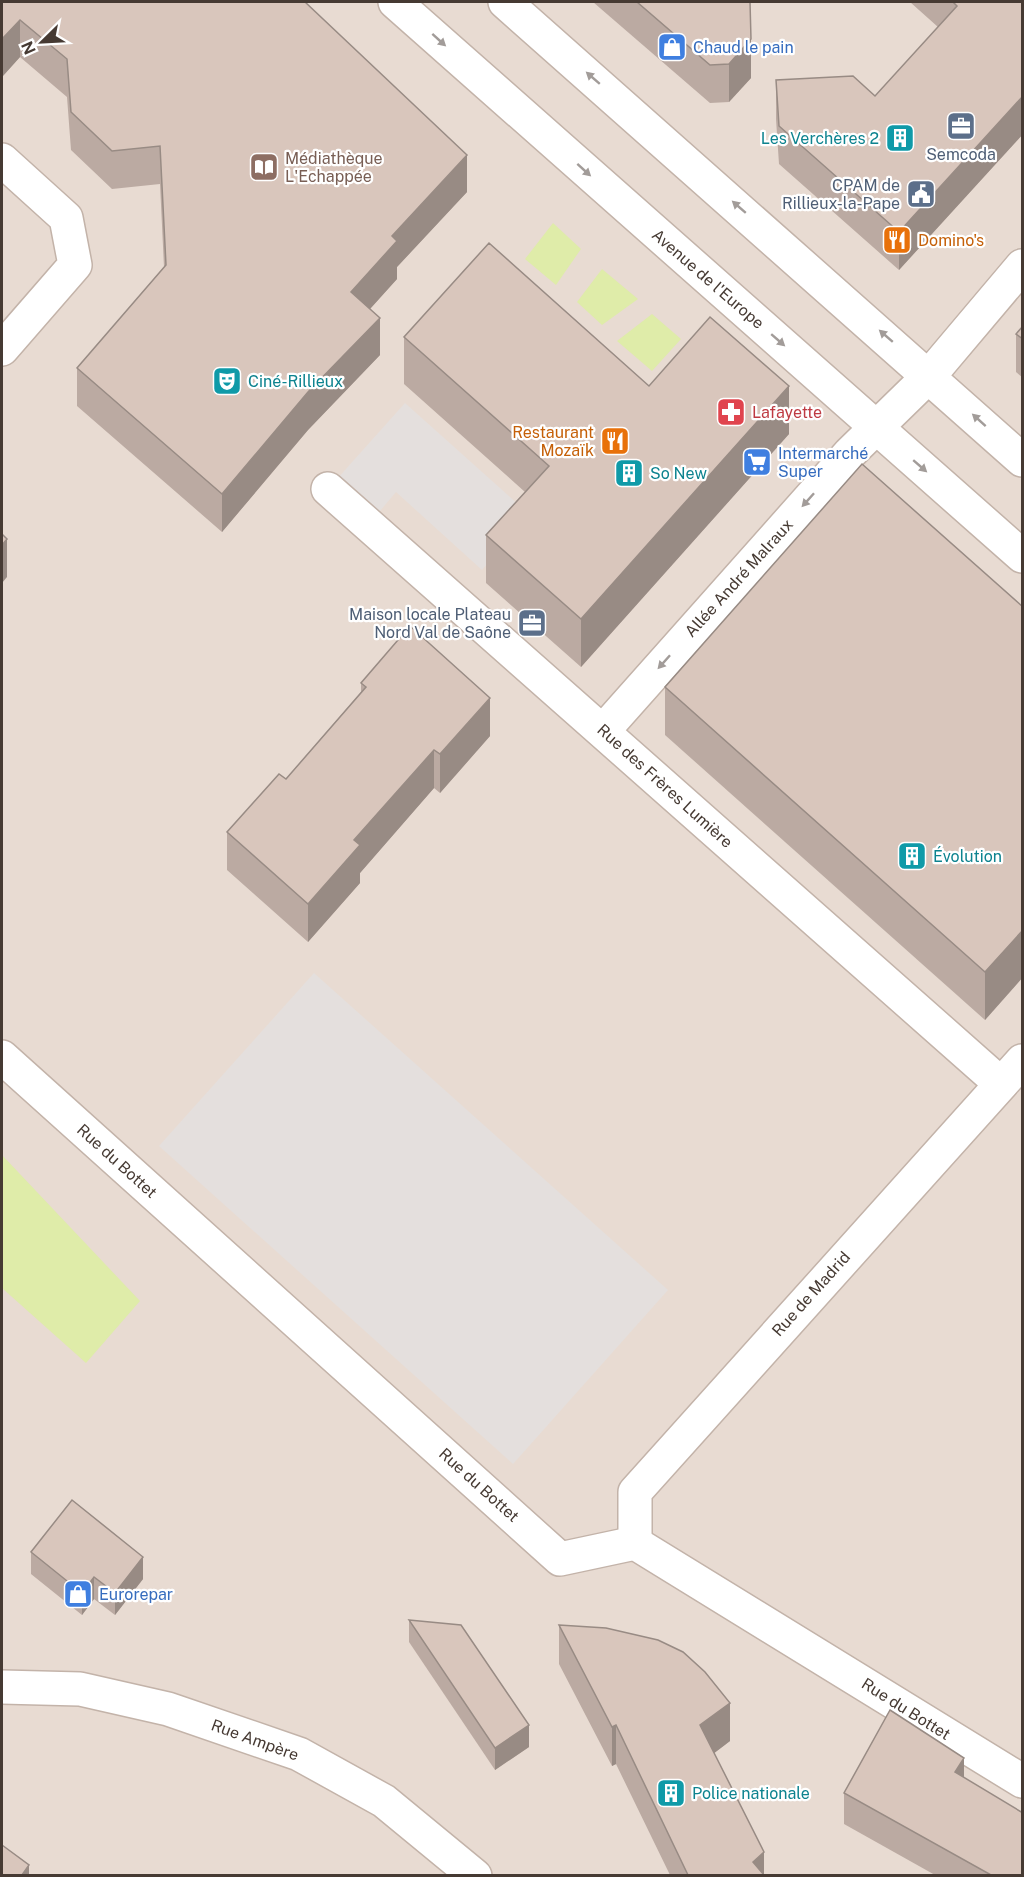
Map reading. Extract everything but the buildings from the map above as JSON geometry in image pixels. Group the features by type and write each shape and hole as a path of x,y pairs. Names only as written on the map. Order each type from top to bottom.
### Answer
{"street":[{"name":"Avenue de l'Europe","path":"395,2 1023,556"},
{"path":"506,2 1023,459"},
{"path":"2,160 66,218 75,265 2,349"},
{"name":"Allée André Malraux","path":"603,731 850,453 930,375 1023,266"},
{"name":"Rue des Frères Lumière","path":"328,489 603,731 1012,1072"},
{"name":"Rue du Bottet","path":"2,1057 560,1559 635,1543 1023,1780"},
{"name":"Rue de Madrid","path":"635,1543 635,1492 1012,1072"},
{"name":"Rue Ampère","path":"2,1687 80,1689 168,1709 299,1754 384,1801 475,1875"}],"shaded area":[{"path":"2,2 1022,2 1022,1875 2,1875"},
{"path":"405,403 529,514 482,570 396,492 369,524 328,489"},
{"path":"314,973 668,1290 513,1464 159,1146"}],"green space":[{"path":"553,223 581,249 556,285 525,259"},
{"path":"602,269 638,299 602,325 577,302"},
{"path":"652,314 681,339 652,371 617,341"},
{"path":"2,1155 140,1301 86,1363 2,1288"}],"place":[{"name":"Chaud le pain","path":"672,47"},
{"name":"Semcoda","path":"961,126"},
{"name":"Les Verchères 2","path":"900,138"},
{"name":"Médiathèque L'Echappée","path":"264,167"},
{"name":"CPAM de Rillieux-la-Pape","path":"921,194"},
{"name":"Domino's","path":"897,240"},
{"name":"Ciné-Rillieux","path":"227,381"},
{"name":"Lafayette","path":"731,412"},
{"name":"Restaurant Mozaïk","path":"615,441"},
{"name":"Intermarché Super","path":"757,462"},
{"name":"So New","path":"629,473"},
{"name":"Maison locale Plateau Nord Val de Saône","path":"532,623"},
{"name":"Évolution","path":"912,856"},
{"name":"Eurorepar","path":"78,1594"},
{"name":"Police nationale","path":"671,1793"}]}
